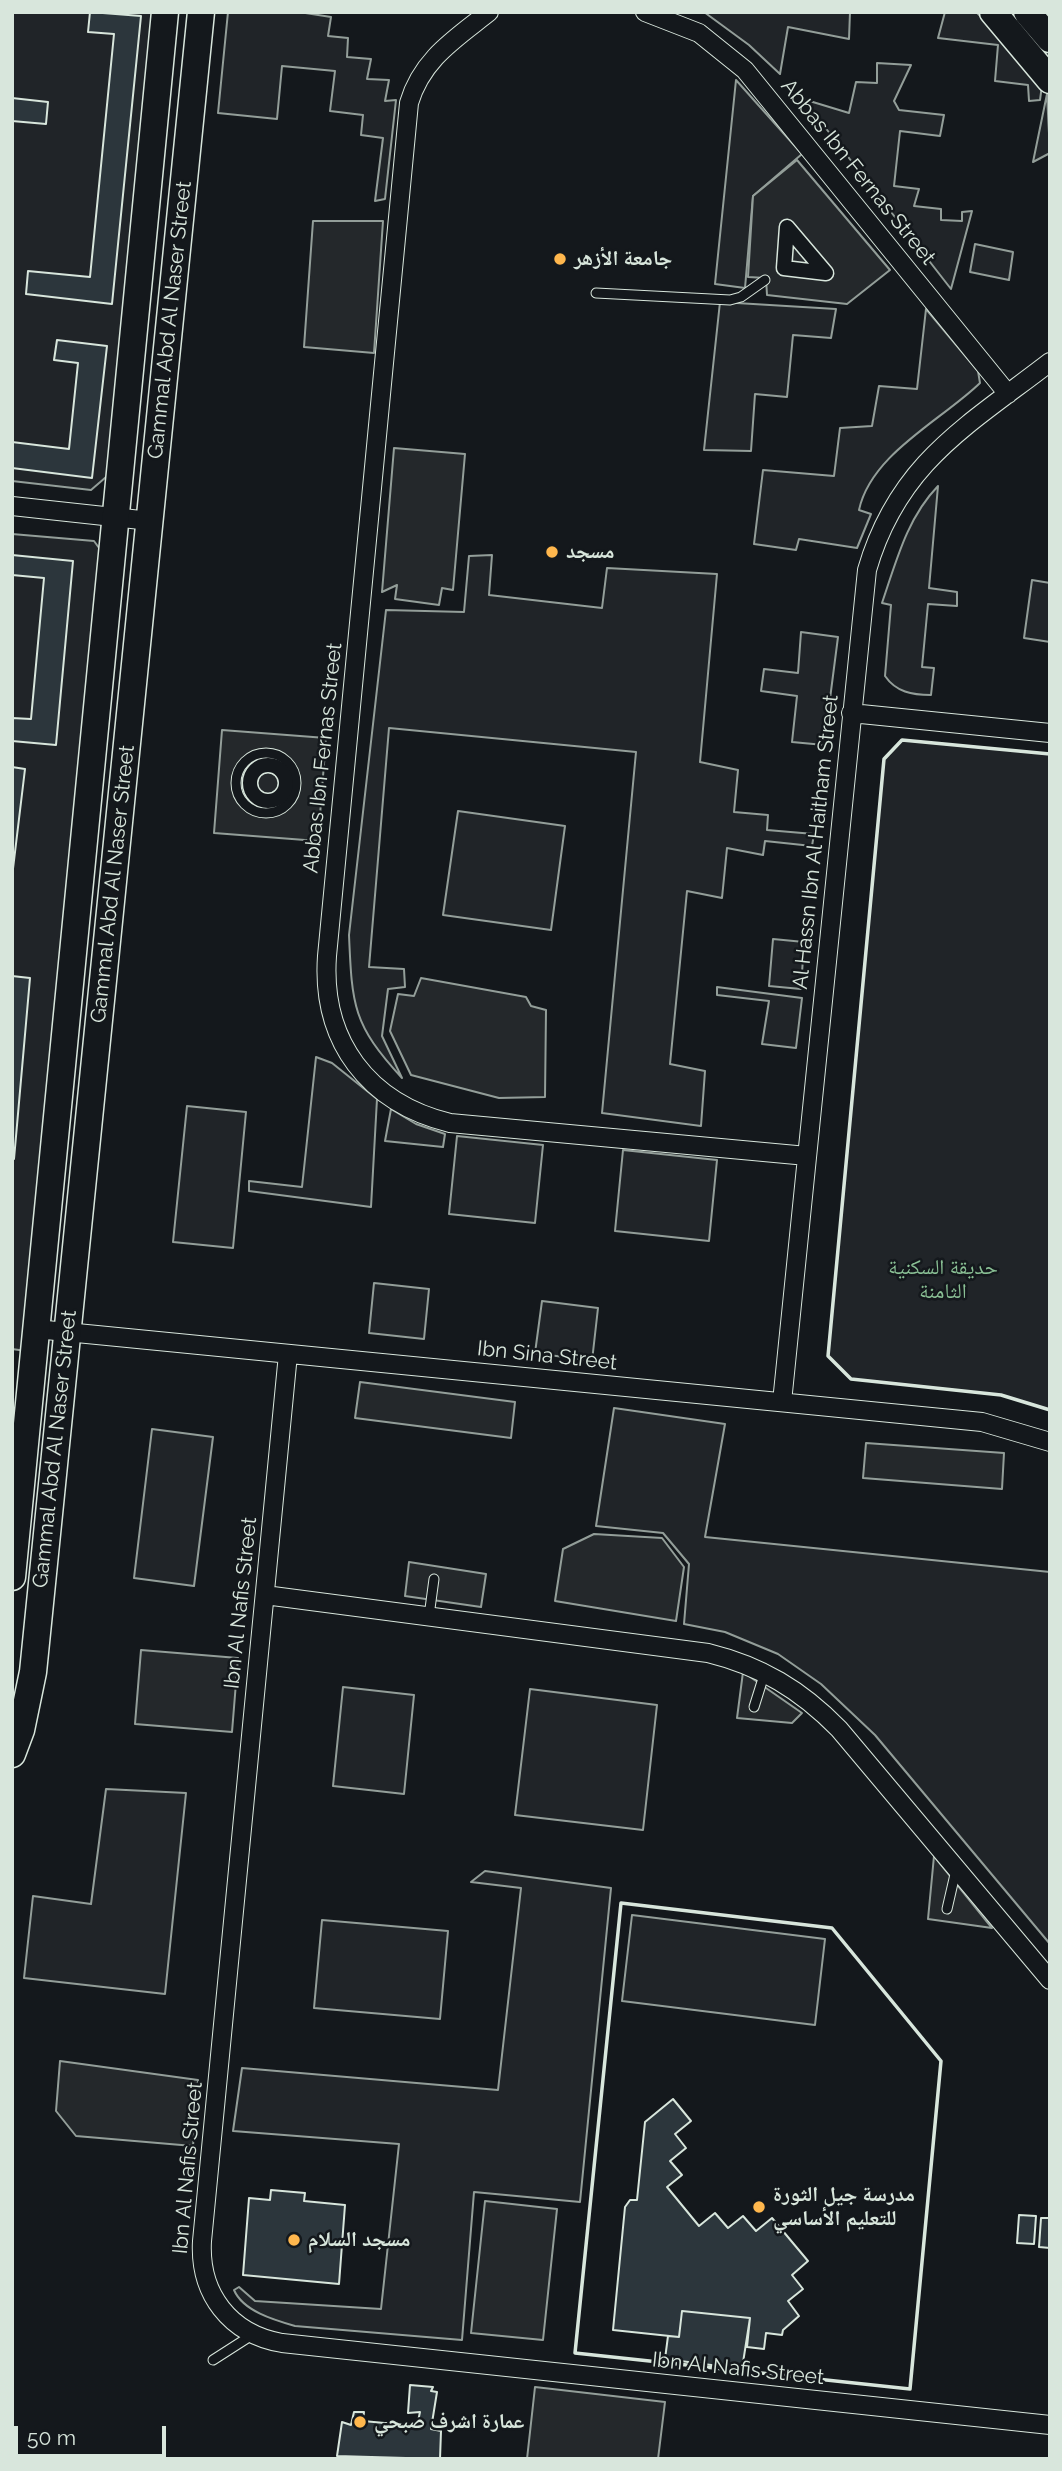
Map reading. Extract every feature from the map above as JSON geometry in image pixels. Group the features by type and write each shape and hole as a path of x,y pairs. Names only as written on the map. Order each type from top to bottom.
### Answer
{"main road":[{"name":"Gammal Abd Al Naser Street","path":"12,1577 165,12"},
{"name":"Gammal Abd Al Naser Street","path":"12,1754 23,1721 33,1672 201,12"},
{"path":"993,12 1050,80"},
{"path":"1027,12 1050,39"}],"street":[{"name":"Abbas Ibn Fernas Street","path":"489,12 430,60 420,74 409,103 327,956 326,984 330,1012 344,1047 366,1077 396,1102 431,1118 450,1123 807,1156"},
{"name":"Abbas Ibn Fernas Street","path":"645,12 699,33 745,70 1008,394"},
{"name":"Al Hassn Ibn Al Haitham Street","path":"782,1402 867,570 883,522 908,481 924,463 1050,362"},
{"path":"12,506 150,521"},
{"path":"851,713 1050,733"},
{"name":"Ibn Sina Street","path":"36,1329 982,1422 1050,1442"},
{"name":"Ibn Al Nafis Street","path":"288,1354 201,2257 204,2274 217,2304 227,2317 252,2335 282,2343 1050,2425"},
{"path":"265,1595 708,1653 765,1672 821,1710 1050,1980"}],"lane":[{"path":"596,293 730,300 741,297 765,280"},
{"path":"270,753 288,762 296,781 295,792 282,808 262,813 244,803 238,794 237,774 250,757 270,753"},
{"path":"429,1616 434,1579"},
{"path":"754,1707 765,1672"},
{"path":"947,1909 956,1868"},
{"path":"213,2360 252,2335"}],"green space":[{"path":"12,12 152,12 113,471 91,490 12,481"},
{"path":"228,12 299,12 331,17 328,36 348,38 347,57 371,59 367,79 389,80 385,101 396,100 385,199 375,201 383,138 361,135 363,115 330,111 335,71 282,66 277,119 218,113"},
{"path":"704,12 850,12 849,39 788,27 780,74 749,45"},
{"path":"945,12 976,12 1001,35 1042,85 1040,100 1029,101 1028,85 995,81 998,45 938,38"},
{"path":"877,63 911,65 894,101 899,110 944,115 940,136 900,131 894,186 919,189 914,206 941,209 941,220 962,221 962,212 972,211 951,289 803,99 849,113 856,82 877,83"},
{"path":"736,80 802,154 753,196 745,288 715,284"},
{"path":"1047,94 1050,153 1033,162"},
{"path":"975,244 1013,252 1009,280 970,272"},
{"path":"720,302 836,309 831,338 793,335 787,397 755,394 751,451 704,450"},
{"path":"926,309 978,371 980,383 910,439 878,472 866,490 859,510 871,514 857,548 799,539 796,550 754,544 763,470 834,476 840,428 872,426 879,386 917,389"},
{"path":"938,486 929,588 957,592 957,606 928,604 922,667 934,668 931,695 924,695 899,689 885,676 891,605 882,603 910,526"},
{"path":"12,534 94,541 102,552 26,1351 12,1349"},
{"path":"492,555 489,595 602,608 607,568 717,574 700,762 738,770 734,812 768,815 767,830 814,834 812,846 765,841 763,855 727,848 722,898 687,891 670,1064 705,1071 701,1126 602,1113 636,752 389,728 369,967 404,969 405,987 388,989 382,1036 402,1078 373,1043 358,1013 352,980 349,935 386,610 464,612 469,556"},
{"path":"1032,580 1050,583 1050,642 1024,638"},
{"path":"801,632 838,637 824,745 792,742 797,696 761,691 764,669 798,673"},
{"name":"حديقة السكنية الثامنة","path":"902,740 1050,754 1050,1410 1001,1395 851,1379 828,1356 884,759"},
{"path":"458,811 565,826 551,930 443,915"},
{"path":"773,939 804,942 801,989 769,986"},
{"path":"717,987 802,998 796,1048 762,1044 769,1001 717,995"},
{"path":"316,1057 332,1063 377,1099 371,1207 249,1191 249,1181 302,1187"},
{"path":"187,1106 246,1112 233,1248 173,1242"},
{"path":"391,1109 416,1124 445,1134 443,1147 385,1141"},
{"path":"457,1136 543,1145 535,1223 449,1214"},
{"path":"623,1150 717,1160 709,1241 615,1231"},
{"path":"374,1283 429,1289 424,1339 369,1333"},
{"path":"542,1301 598,1308 592,1361 535,1353"},
{"path":"614,1408 725,1424 705,1537 1050,1572 1050,1944 875,1735 821,1684 778,1654 725,1632 684,1624 689,1564 663,1533 596,1526"},
{"path":"152,1429 213,1437 194,1586 134,1578"},
{"path":"343,1687 414,1695 404,1794 333,1786"},
{"path":"530,1689 657,1705 643,1830 515,1815"},
{"path":"106,1789 186,1793 165,1994 24,1978 33,1896 91,1904"},
{"path":"485,1871 611,1888 580,2202 474,2192 462,2340 295,2326 260,2314 244,2304 234,2290 239,2287 255,2301 381,2309 399,2144 233,2131 242,2068 498,2090 521,1888 471,1882"},
{"path":"632,1915 825,1939 815,2025 622,2001"},
{"path":"322,1920 448,1931 440,2019 314,2008"}],"shaded area":[{"path":"797,160 890,270 847,304 767,295 766,278 748,277 753,196"},
{"path":"313,221 383,221 374,353 304,347"},
{"path":"394,448 465,454 453,590 442,588 439,605 395,599 397,585 382,592"},
{"path":"222,730 326,738 318,841 214,833"},
{"path":"421,978 526,997 531,1006 546,1010 545,1097 499,1098 411,1075 390,1031 398,994 414,996"},
{"path":"360,1382 515,1402 511,1438 355,1418"},
{"path":"866,1443 1004,1453 1002,1489 863,1478"},
{"path":"594,1534 662,1538 684,1567 676,1621 555,1601 563,1549"},
{"path":"409,1562 486,1574 481,1607 405,1596"},
{"path":"141,1650 238,1658 232,1732 135,1724"},
{"path":"743,1672 802,1713 792,1723 737,1718"},
{"path":"934,1856 992,1928 928,1919"},
{"path":"60,2061 198,2080 193,2146 76,2136 56,2111"},
{"path":"485,2201 557,2209 543,2340 471,2333"},
{"path":"535,2387 665,2402 658,2459 527,2459"}],"building":[{"path":"90,12 141,16 112,304 26,294 28,271 90,277 114,34 88,32"},
{"path":"12,98 48,102 46,124 12,121"},
{"path":"57,340 107,346 92,478 12,468 12,442 69,449 78,363 54,360"},
{"path":"12,555 73,561 56,745 12,741 12,718 31,719 44,578 12,575"},
{"path":"12,767 25,769 12,877"},
{"path":"12,976 30,978 14,1159 12,1159"},
{"path":"673,2099 691,2121 675,2134 686,2148 670,2161 682,2175 667,2187 699,2226 715,2213 728,2228 743,2216 756,2231 772,2218 808,2261 792,2275 803,2289 788,2301 799,2316 783,2330 782,2335 766,2333 764,2349 747,2347 750,2318 682,2311 679,2337 613,2330 625,2207 630,2200 637,2200 645,2122"},
{"name":"مسجد السلام","path":"271,2190 305,2193 304,2201 345,2205 339,2284 243,2275 249,2198 270,2200"},
{"path":"1019,2215 1036,2216 1034,2244 1017,2243"},
{"path":"1041,2218 1050,2218 1050,2248 1039,2247"},
{"path":"682,2311 750,2318 742,2369 665,2359 668,2336 679,2337"},
{"name":"عمارة اشرف صبحي","path":"410,2385 433,2387 431,2391 437,2392 431,2429 441,2431 440,2459 337,2456 342,2422 351,2425 354,2412 364,2412 363,2421 417,2426 420,2412 408,2413"}],"wall":[{"path":"1050,754 902,740 884,759 828,1356 851,1379 1001,1395 1050,1410"},
{"path":"621,1903 832,1928 941,2061 910,2389 575,2353 621,1903"}],"place":[{"name":"جامعة الأزهر","path":"560,259"},
{"name":"مسجد","path":"552,552"},
{"name":"مدرسة جيل الثورة للتعليم الأساسي","path":"759,2207"},
{"name":"مسجد السلام","path":"294,2240"},
{"name":"عمارة اشرف صبحي","path":"360,2422"}]}
